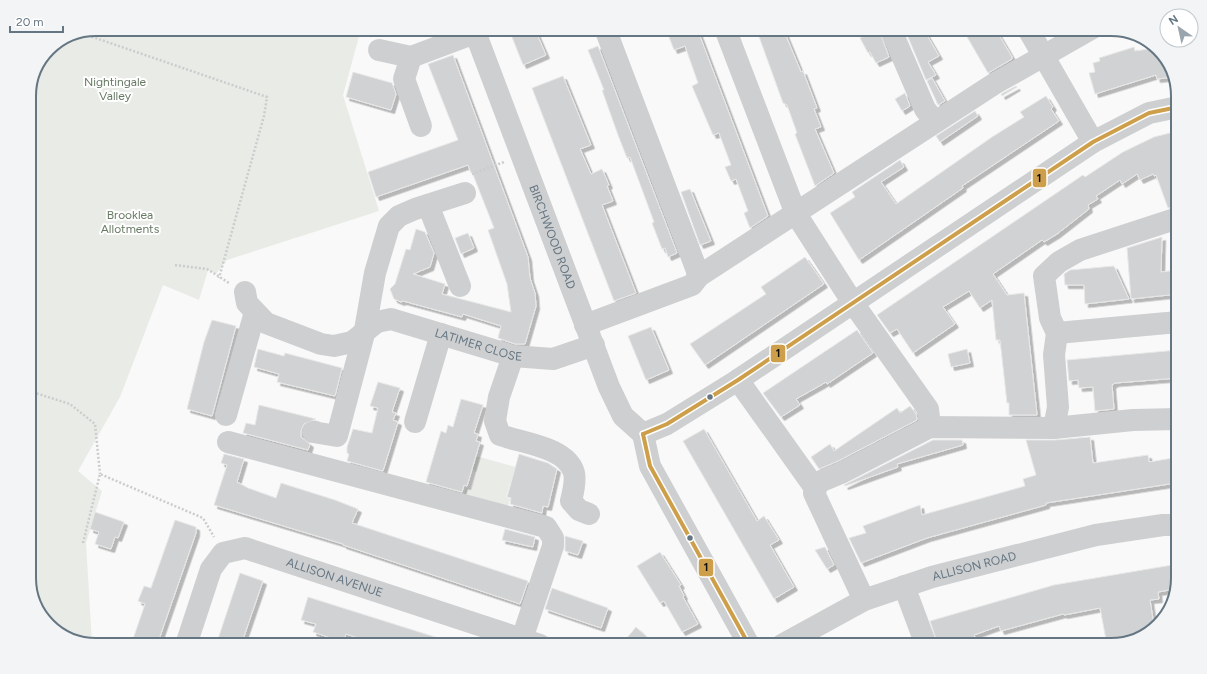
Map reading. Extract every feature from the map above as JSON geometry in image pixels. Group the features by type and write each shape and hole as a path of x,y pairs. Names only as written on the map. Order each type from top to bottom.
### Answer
{"street":[{"path":"379,50 410,57 465,36"},
{"name":"BIRCHWOOD ROAD","path":"476,36 520,155 609,387 623,416 643,434"},
{"path":"608,36 699,276"},
{"path":"728,36 796,214 853,303 928,409 930,427"},
{"path":"894,36 925,109 934,122"},
{"path":"1032,36 1093,142"},
{"path":"585,325 692,285 699,276 796,214 934,122 1042,55 1078,36"},
{"path":"410,57 404,79 421,126"},
{"path":"746,638 650,466 643,434 667,424 738,380 1093,142 1149,113 1171,108"},
{"path":"313,432 337,436 365,330 376,273 389,226 399,216 465,193"},
{"path":"428,205 460,286"},
{"path":"1054,428 1058,408 1054,355 1057,333 1050,318 1044,276 1059,262 1080,250 1171,220"},
{"name":"LATIMER CLOSE","path":"245,292 247,303 266,323 321,344 334,346 352,342 365,330 377,322 391,319 513,356 554,359 594,345"},
{"path":"226,415 255,312"},
{"path":"1057,333 1171,323"},
{"path":"415,422 441,334"},
{"path":"513,356 499,397 495,421 500,435 554,451 571,464 575,475 572,501 579,510 589,514"},
{"path":"738,380 816,488"},
{"path":"864,600 814,493 819,482 843,472 930,427 1054,428 1133,420 1171,420"},
{"path":"228,442 546,527 550,531 553,546 532,638"},
{"name":"ALLISON ROAD","path":"795,638 864,600 904,586 1003,558 1096,535 1171,525"},
{"name":"ALLISON AVENUE","path":"223,553 245,548 519,638"},
{"path":"188,638 211,570 223,553"},
{"path":"904,586 923,638"}],"path":[{"path":"91,36 267,97 264,116 219,278"},
{"path":"465,193 461,178 520,155"},
{"path":"175,265 207,269 219,278 245,292"},
{"path":"36,393 70,404 95,424 100,474 83,543"},
{"path":"100,474 203,518 223,553"}],"green space":[{"path":"359,36 343,95 379,211 227,260 216,274 208,270 199,300 163,285 120,397 78,471 102,491 86,543 92,637 70,632 57,623 42,604 36,582 36,92 37,84 46,63 63,46 84,37"},
{"path":"476,456 519,468 514,484 510,483 506,497 510,499 508,506 464,494 466,488 471,489 477,472 472,470"}],"building":[{"path":"512,36 538,36 546,55 523,65"},
{"path":"700,36 768,216 750,228 744,213 748,211 736,179 731,181 725,167 731,165 719,133 713,135 692,86 698,83 685,46 674,50 669,37"},
{"path":"759,36 786,36 801,72 803,71 817,108 814,109 821,127 815,129 834,173 815,186 795,134 797,133 787,105 783,103"},
{"path":"864,36 881,36 889,57 876,63 870,52 868,53 860,38"},
{"path":"908,36 927,36 939,56 928,62 936,75 926,80"},
{"path":"966,36 1000,36 1012,57 1012,59 988,73"},
{"path":"598,46 677,253 668,257 665,248 662,249 652,223 654,222 630,157 627,158 602,90 604,90 588,50"},
{"path":"1134,47 1135,51 1148,49 1161,63 1168,78 1157,79 1156,75 1095,94 1089,73 1095,72 1093,63 1100,61 1099,58"},
{"path":"453,55 528,257 530,278 535,293 536,306 525,344 515,344 498,338 501,326 463,314 462,317 403,301 401,302 394,299 390,289 395,284 406,249 410,250 416,229 425,232 434,253 430,267 413,274 445,284 442,294 511,312 507,284 488,230 494,228 468,165 376,197 368,172 458,140 428,64"},
{"path":"353,72 392,83 396,94 391,110 346,97"},
{"path":"563,76 591,145 580,149 591,174 602,169 609,185 607,186 613,201 602,205 636,293 614,301 532,88"},
{"path":"932,78 945,101 938,105 927,81"},
{"path":"1016,86 1017,87 1002,96 1001,94"},
{"path":"905,93 910,106 902,111 895,99"},
{"path":"1046,96 1053,107 1051,109 1059,121 962,186 963,188 859,260 830,213 855,197 852,192 900,160 904,167 881,182 896,204 992,137 1024,117 1020,112"},
{"path":"975,111 978,116 940,142 936,136"},
{"path":"1171,133 1171,207 1168,208 1156,175 1154,176 1153,174 1140,180 1137,174 1122,184 1120,180 1096,196 1098,199 1088,205 1089,209 1057,234 1044,242 1042,240 993,274 1007,295 1024,293 1037,415 1009,415 1009,403 1007,403 1000,340 996,340 992,300 980,308 969,291 943,307 955,324 913,353 897,329 890,333 877,315 1083,175 1085,177 1123,152 1154,137"},
{"path":"690,189 711,241 700,245 681,192"},
{"path":"468,233 474,248 461,254 455,238"},
{"path":"1162,237 1161,272 1171,271 1171,295 1131,299 1127,248"},
{"path":"805,257 824,284 705,365 690,344 766,294 761,287"},
{"path":"1114,266 1129,299 1085,304 1084,285 1065,285 1064,274 1070,270"},
{"path":"212,320 236,326 212,416 187,409 204,342"},
{"path":"651,327 669,370 646,380 628,336"},
{"path":"857,330 873,353 827,384 826,382 796,399 800,405 781,417 763,393"},
{"path":"258,349 284,356 285,353 342,368 335,396 277,382 279,374 254,367"},
{"path":"967,349 970,363 951,367 948,354"},
{"path":"1171,351 1171,379 1115,383 1112,385 1114,409 1095,411 1093,387 1079,388 1078,380 1069,381 1067,360"},
{"path":"378,382 400,388 392,412 396,413 393,420 398,422 383,471 347,461 349,454 347,453 347,447 353,429 372,433 378,408 370,406"},
{"path":"461,399 483,405 474,433 478,434 476,441 480,442 467,486 464,485 462,492 426,482 441,431 446,433 448,425 453,427"},
{"path":"259,405 316,419 304,424 301,430 301,437 310,444 308,450 243,433 246,423 255,425"},
{"path":"910,406 916,414 917,420 838,461 819,469 811,457 830,444 834,451 897,408 900,413"},
{"path":"704,429 757,521 764,516 779,540 770,545 794,587 774,599 683,441"},
{"path":"1090,437 1093,463 1148,455 1149,462 1171,458 1171,484 1046,503 1046,505 927,538 861,563 849,538 866,533 863,526 920,505 922,515 1025,486 1023,479 1036,475 1026,440 1055,440"},
{"path":"933,440 962,440 963,445 897,464 898,467 845,486 844,485"},
{"path":"224,454 244,459 237,482 248,488 276,498 281,483 335,500 358,509 352,523 528,581 520,604 343,544 214,505 227,465 221,463"},
{"path":"519,454 548,463 557,469 548,507 543,506 542,513 510,504 511,498 507,497"},
{"path":"95,512 124,522 118,538 115,537 111,549 95,544 99,532 90,529"},
{"path":"175,520 196,527 196,533 159,638 133,638 145,604 138,601 144,586 151,588"},
{"path":"505,529 535,537 533,547 502,540"},
{"path":"565,536 583,541 578,555 565,551"},
{"path":"825,547 834,565 827,569 815,550"},
{"path":"660,552 681,585 679,586 684,596 683,597 698,624 682,632 664,601 660,603 637,566"},
{"path":"1171,565 1170,590 1158,592 1159,599 1150,600 1153,620 1144,628 1126,636 1106,638 1100,608 1063,614 1001,631 999,626 974,635 976,638 936,638 930,621 1054,585"},
{"path":"240,573 263,581 243,638 218,638"},
{"path":"552,588 608,608 601,628 545,609"},
{"path":"308,597 438,638 358,638 346,634 344,638 331,638 313,632 316,624 301,620"},
{"path":"636,627 648,638 627,638"}],"transit line":[{"name":"1","path":"643,434 667,424 738,380 1093,142 1149,113 1171,108"},
{"name":"1","path":"643,434 650,466 745,638"}],"park label":[{"name":"Nightingale Valley","path":"115,89"},
{"name":"Brooklea Allotments","path":"130,222"}]}
